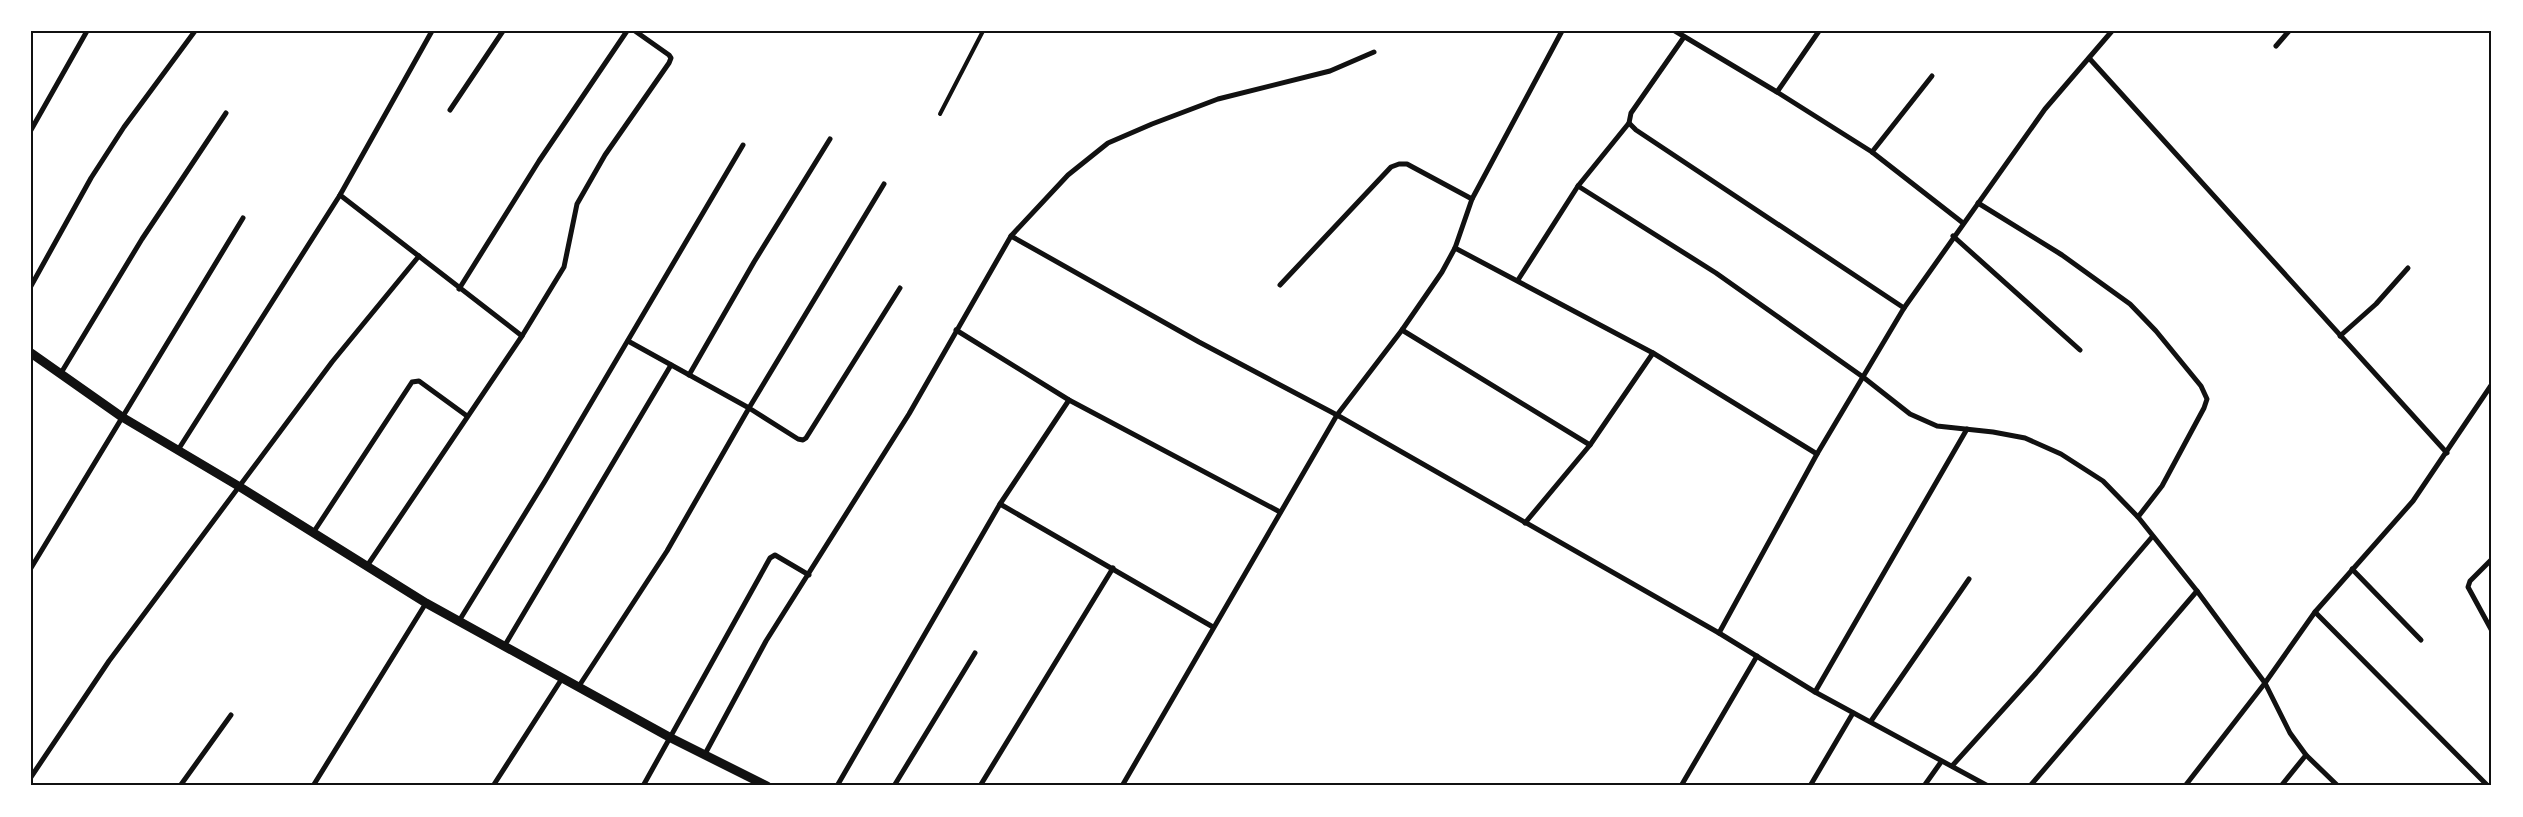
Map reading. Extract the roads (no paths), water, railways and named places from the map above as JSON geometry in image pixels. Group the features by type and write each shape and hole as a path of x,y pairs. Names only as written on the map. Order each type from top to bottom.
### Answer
{"street":[{"path":"31,130 87,31"},
{"path":"31,286 91,178 124,127 196,31"},
{"path":"178,450 340,195 432,31"},
{"path":"450,110 503,31"},
{"path":"459,289 539,161 627,31"},
{"path":"367,566 522,336 564,267 577,204 604,155 671,58 635,31"},
{"path":"1122,786 1337,415 1402,330 1455,248 1472,200 1562,31"},
{"path":"1675,31 1872,152 1963,223"},
{"path":"1777,92 1819,31"},
{"path":"1719,633 1817,454 1904,308 1953,236 2045,109 2112,31"},
{"path":"2276,46 2289,31"},
{"path":"1518,280 1578,186 1629,123 1631,113 1684,37"},
{"path":"704,754 766,642 909,414 1011,236 1068,174 1108,143 1218,99 1330,71 1374,52"},
{"path":"2089,58 2447,453"},
{"path":"1872,152 1932,76"},
{"path":"61,373 142,239 226,113"},
{"path":"1629,123 1636,130 1904,308"},
{"path":"689,375 754,262 830,139"},
{"path":"458,622 628,341 743,145"},
{"path":"1280,285 1391,167 1407,164 1472,200"},
{"path":"579,686 667,551 749,408 884,184"},
{"path":"1578,186 1716,273 1863,377 1910,414 1937,426 2025,438 2061,454 2103,481 2138,518 2196,591 2265,683 2282,720 2306,755 2338,786"},
{"path":"340,195 522,336"},
{"path":"1978,203 2062,255 2123,299 2156,331 2201,386 2207,399 2204,408 2162,486 2138,518"},
{"path":"31,568 243,218"},
{"path":"1011,236 1198,342 1337,415 1719,633 1815,692 1988,786"},
{"path":"1953,236 2080,350"},
{"path":"1455,248 1653,353 1817,454"},
{"path":"31,777 109,661 332,362 419,256"},
{"path":"2340,336 2376,304 2408,268"},
{"path":"628,341 749,408 798,439 803,440 900,288"},
{"path":"956,330 1069,400 1280,512"},
{"path":"1402,330 1590,445"},
{"path":"31,353 122,417 240,487 458,622 505,645 671,738 767,786"},
{"path":"1525,523 1590,445 1653,353"},
{"path":"505,645 671,365"},
{"path":"313,533 412,382 419,381 467,416"},
{"path":"2185,786 2265,683 2315,612 2413,501 2492,384"},
{"path":"837,786 1000,504 1069,400"},
{"path":"1815,692 1966,429"},
{"path":"1000,504 1213,627"},
{"path":"1952,766 2036,673 2152,537"},
{"path":"642,786 671,738 770,558 775,555 780,557 809,575"},
{"path":"2492,559 2470,581 2468,587 2492,630"},
{"path":"980,786 1113,568"},
{"path":"2352,569 2421,640"},
{"path":"1871,721 1969,579"},
{"path":"2030,786 2196,591"},
{"path":"313,786 426,603"},
{"path":"2315,612 2488,786"},
{"path":"894,786 974,653"},
{"path":"1681,786 1757,656"},
{"path":"493,786 563,677"},
{"path":"1810,786 1853,713"},
{"path":"189,786 182,784 231,715"},
{"path":"2281,786 2306,755"},
{"path":"1924,786 1941,762"}],"lane":[{"path":"940,114 983,31"}]}
